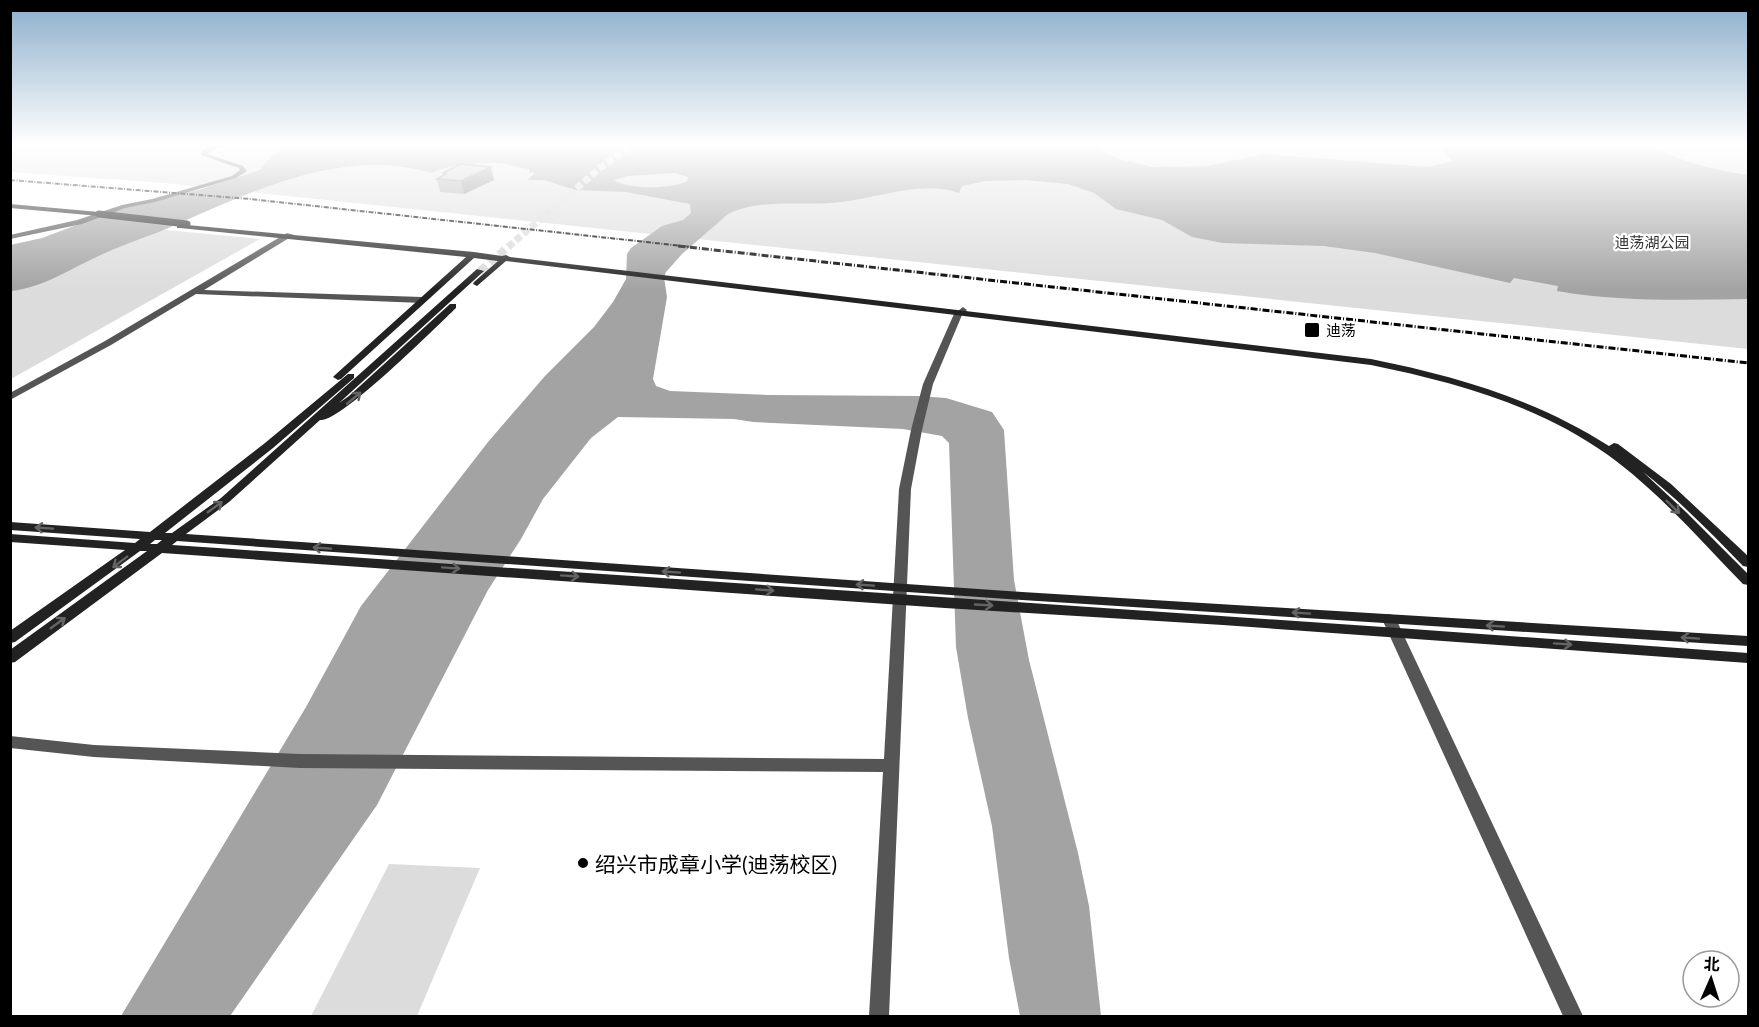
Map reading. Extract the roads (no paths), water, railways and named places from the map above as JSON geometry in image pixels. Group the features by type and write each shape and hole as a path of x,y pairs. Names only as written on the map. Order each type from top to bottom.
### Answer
{"main road":[{"path":"10,207 473,254 1371,362 1460,383 1526,407 1573,428 1612,453 1650,485 1749,581"},
{"path":"277,440 297,415 473,254"},
{"path":"305,429 334,413 353,398 504,258"},
{"path":"10,538 140,546 157,542 174,537 225,500 476,270 157,542 10,658"},
{"path":"961,312 1369,356 1417,366 1458,378 1526,401 1585,428 1630,456 1701,515 1749,563"},
{"path":"10,526 157,542 945,597 1392,626 1749,641"},
{"path":"174,537 376,557"},
{"path":"10,639 140,546"},
{"path":"1392,626 1749,658"}],"street":[{"path":"10,237 79,222 124,206 177,194"},
{"path":"10,397 195,292 287,236"},
{"path":"195,292 422,300"},
{"path":"879,1017 905,489 914,434 925,393 936,362 961,312"},
{"path":"1392,626 1573,1017"},
{"path":"10,742 94,751 416,763 891,765"}],"tunnel":[{"path":"508,247 570,194"},
{"path":"480,271 509,246"}],"railway":[{"path":"186,194 692,247"},
{"path":"678,246 1748,363"}],"place":[{"name":"迪荡","path":"1312,330"},
{"name":"绍兴市成章小学(迪荡校区)","path":"583,863"}],"park label":[{"name":"迪荡湖公园","path":"1652,242"}]}
